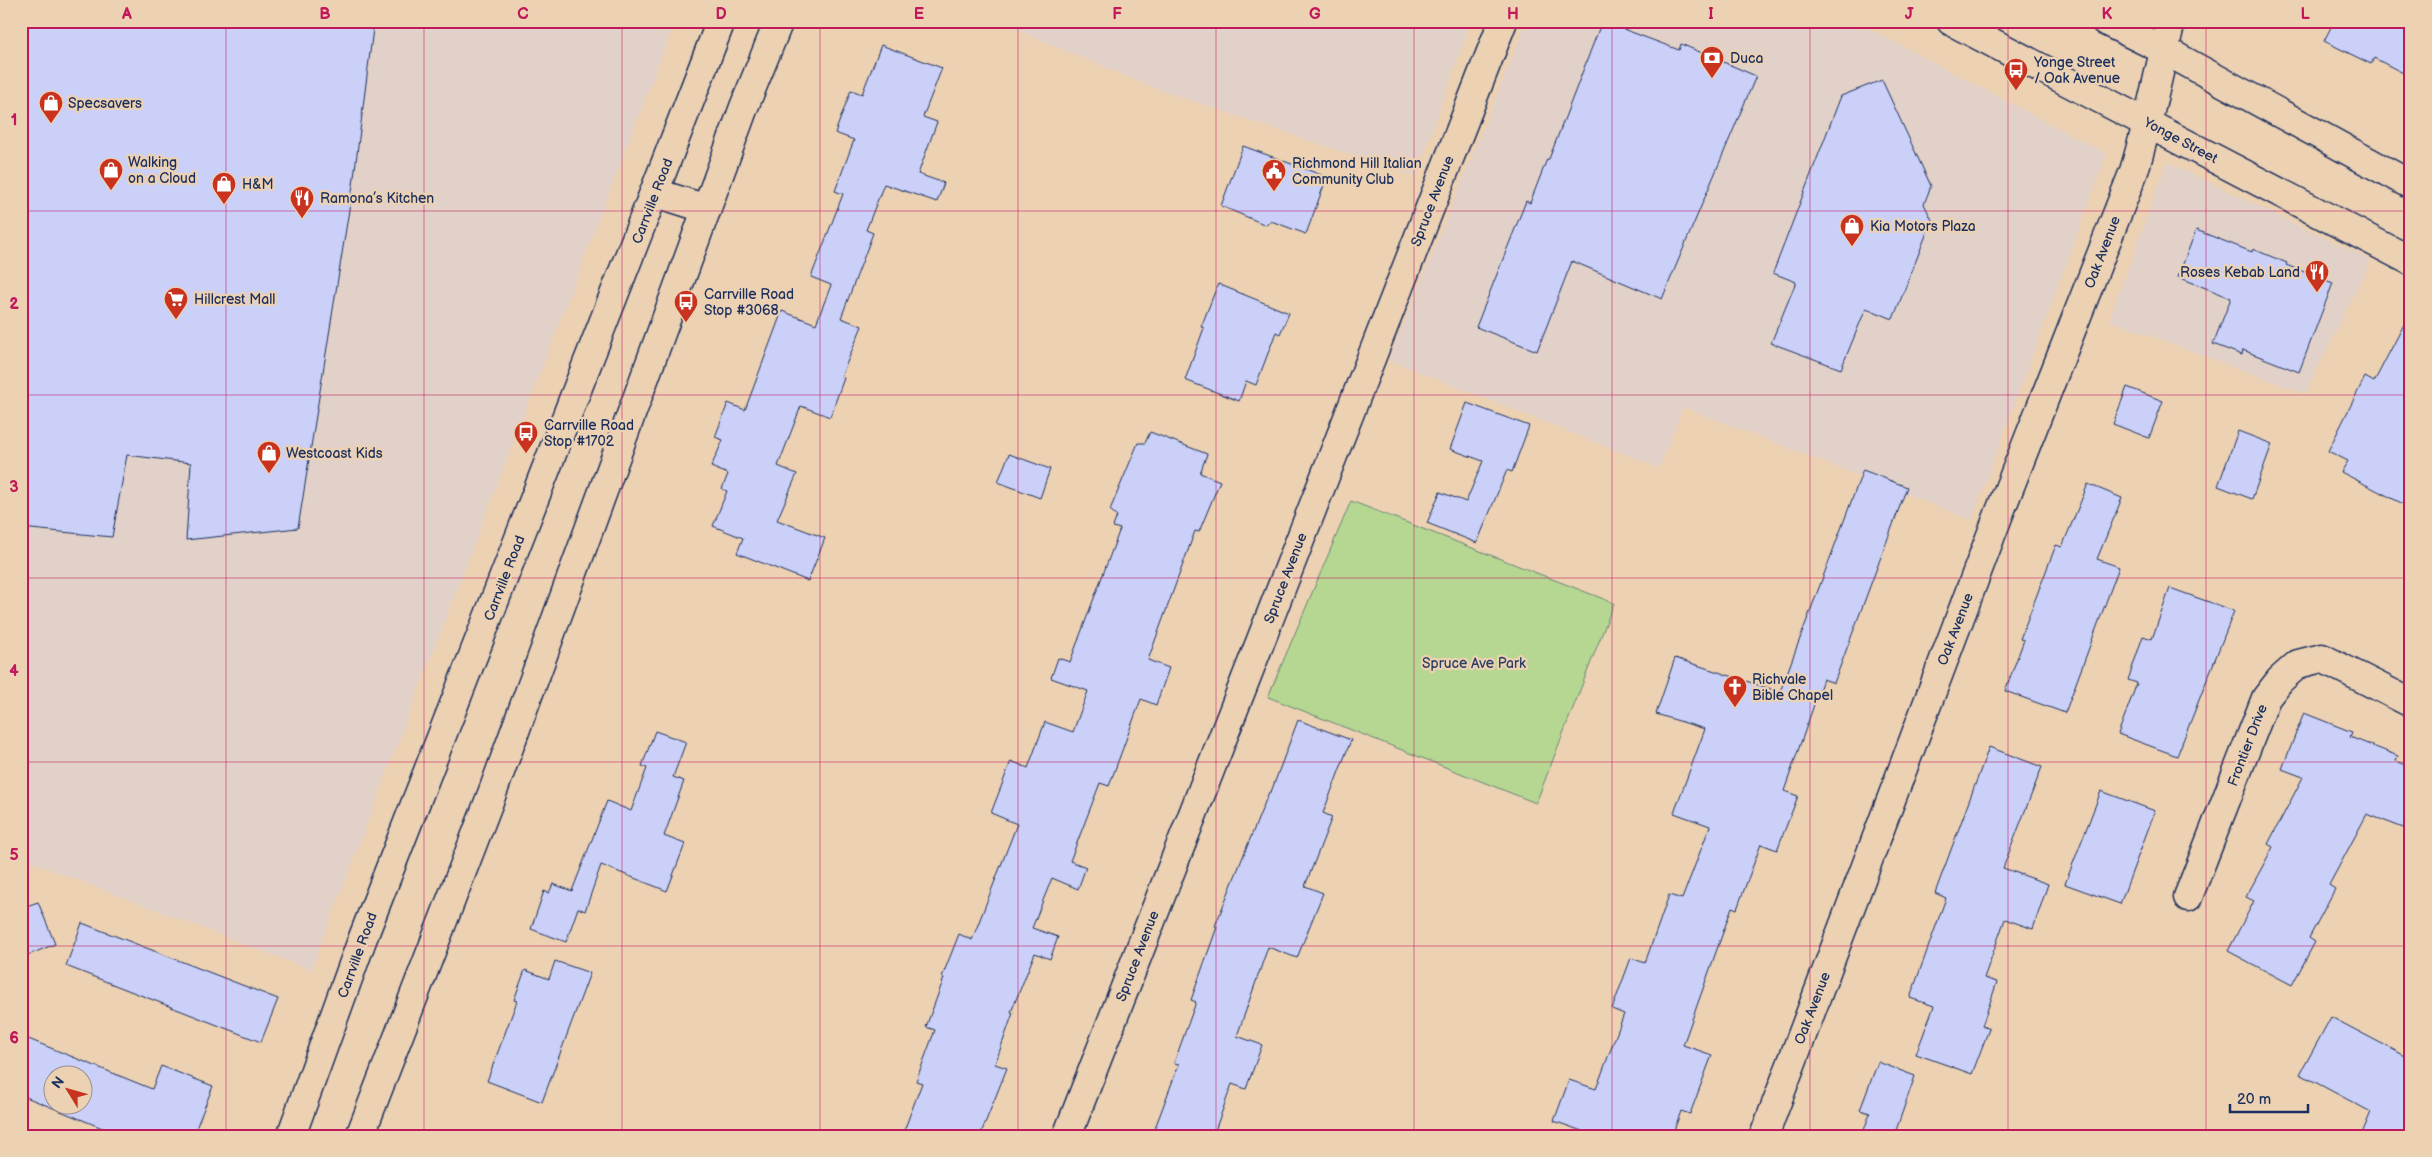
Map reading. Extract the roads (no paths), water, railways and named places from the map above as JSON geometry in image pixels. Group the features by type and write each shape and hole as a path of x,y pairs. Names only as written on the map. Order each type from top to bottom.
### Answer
{"main road":[{"name":"Carrville Road","path":"291,1136 362,940 656,193 721,21"},
{"path":"360,1136 493,790 744,107 779,21"},
{"name":"Spruce Avenue","path":"1067,1136 1503,21"},
{"name":"Yonge Street","path":"1951,21 2411,261"},
{"path":"2105,21 2164,50 2411,185"},
{"name":"Oak Avenue","path":"1764,1136 1996,523 2134,171 2148,123 2151,100 2171,21"},
{"path":"656,193 707,209"},
{"name":"Frontier Drive","path":"2188,897 2266,698 2280,680 2298,664 2322,658 2411,704"}],"place":[{"name":"Duca","path":"1712,79"},
{"name":"Yonge Street / Oak Avenue","path":"2016,91"},
{"name":"Specsavers","path":"51,124"},
{"name":"Walking on a Cloud","path":"111,191"},
{"name":"Richmond Hill Italian Community Club","path":"1274,192"},
{"name":"H&M","path":"224,205"},
{"name":"Ramona’s Kitchen","path":"302,219"},
{"name":"Kia Motors Plaza","path":"1852,247"},
{"name":"Roses Kebab Land","path":"2317,293"},
{"name":"Hillcrest Mall","path":"176,320"},
{"name":"Carrville Road Stop #3068","path":"686,323"},
{"name":"Carrville Road Stop #1702","path":"526,454"},
{"name":"Westcoast Kids","path":"269,474"},
{"name":"Richvale Bible Chapel","path":"1735,708"}],"park label":[{"name":"Spruce Ave Park","path":"1474,663"}]}
